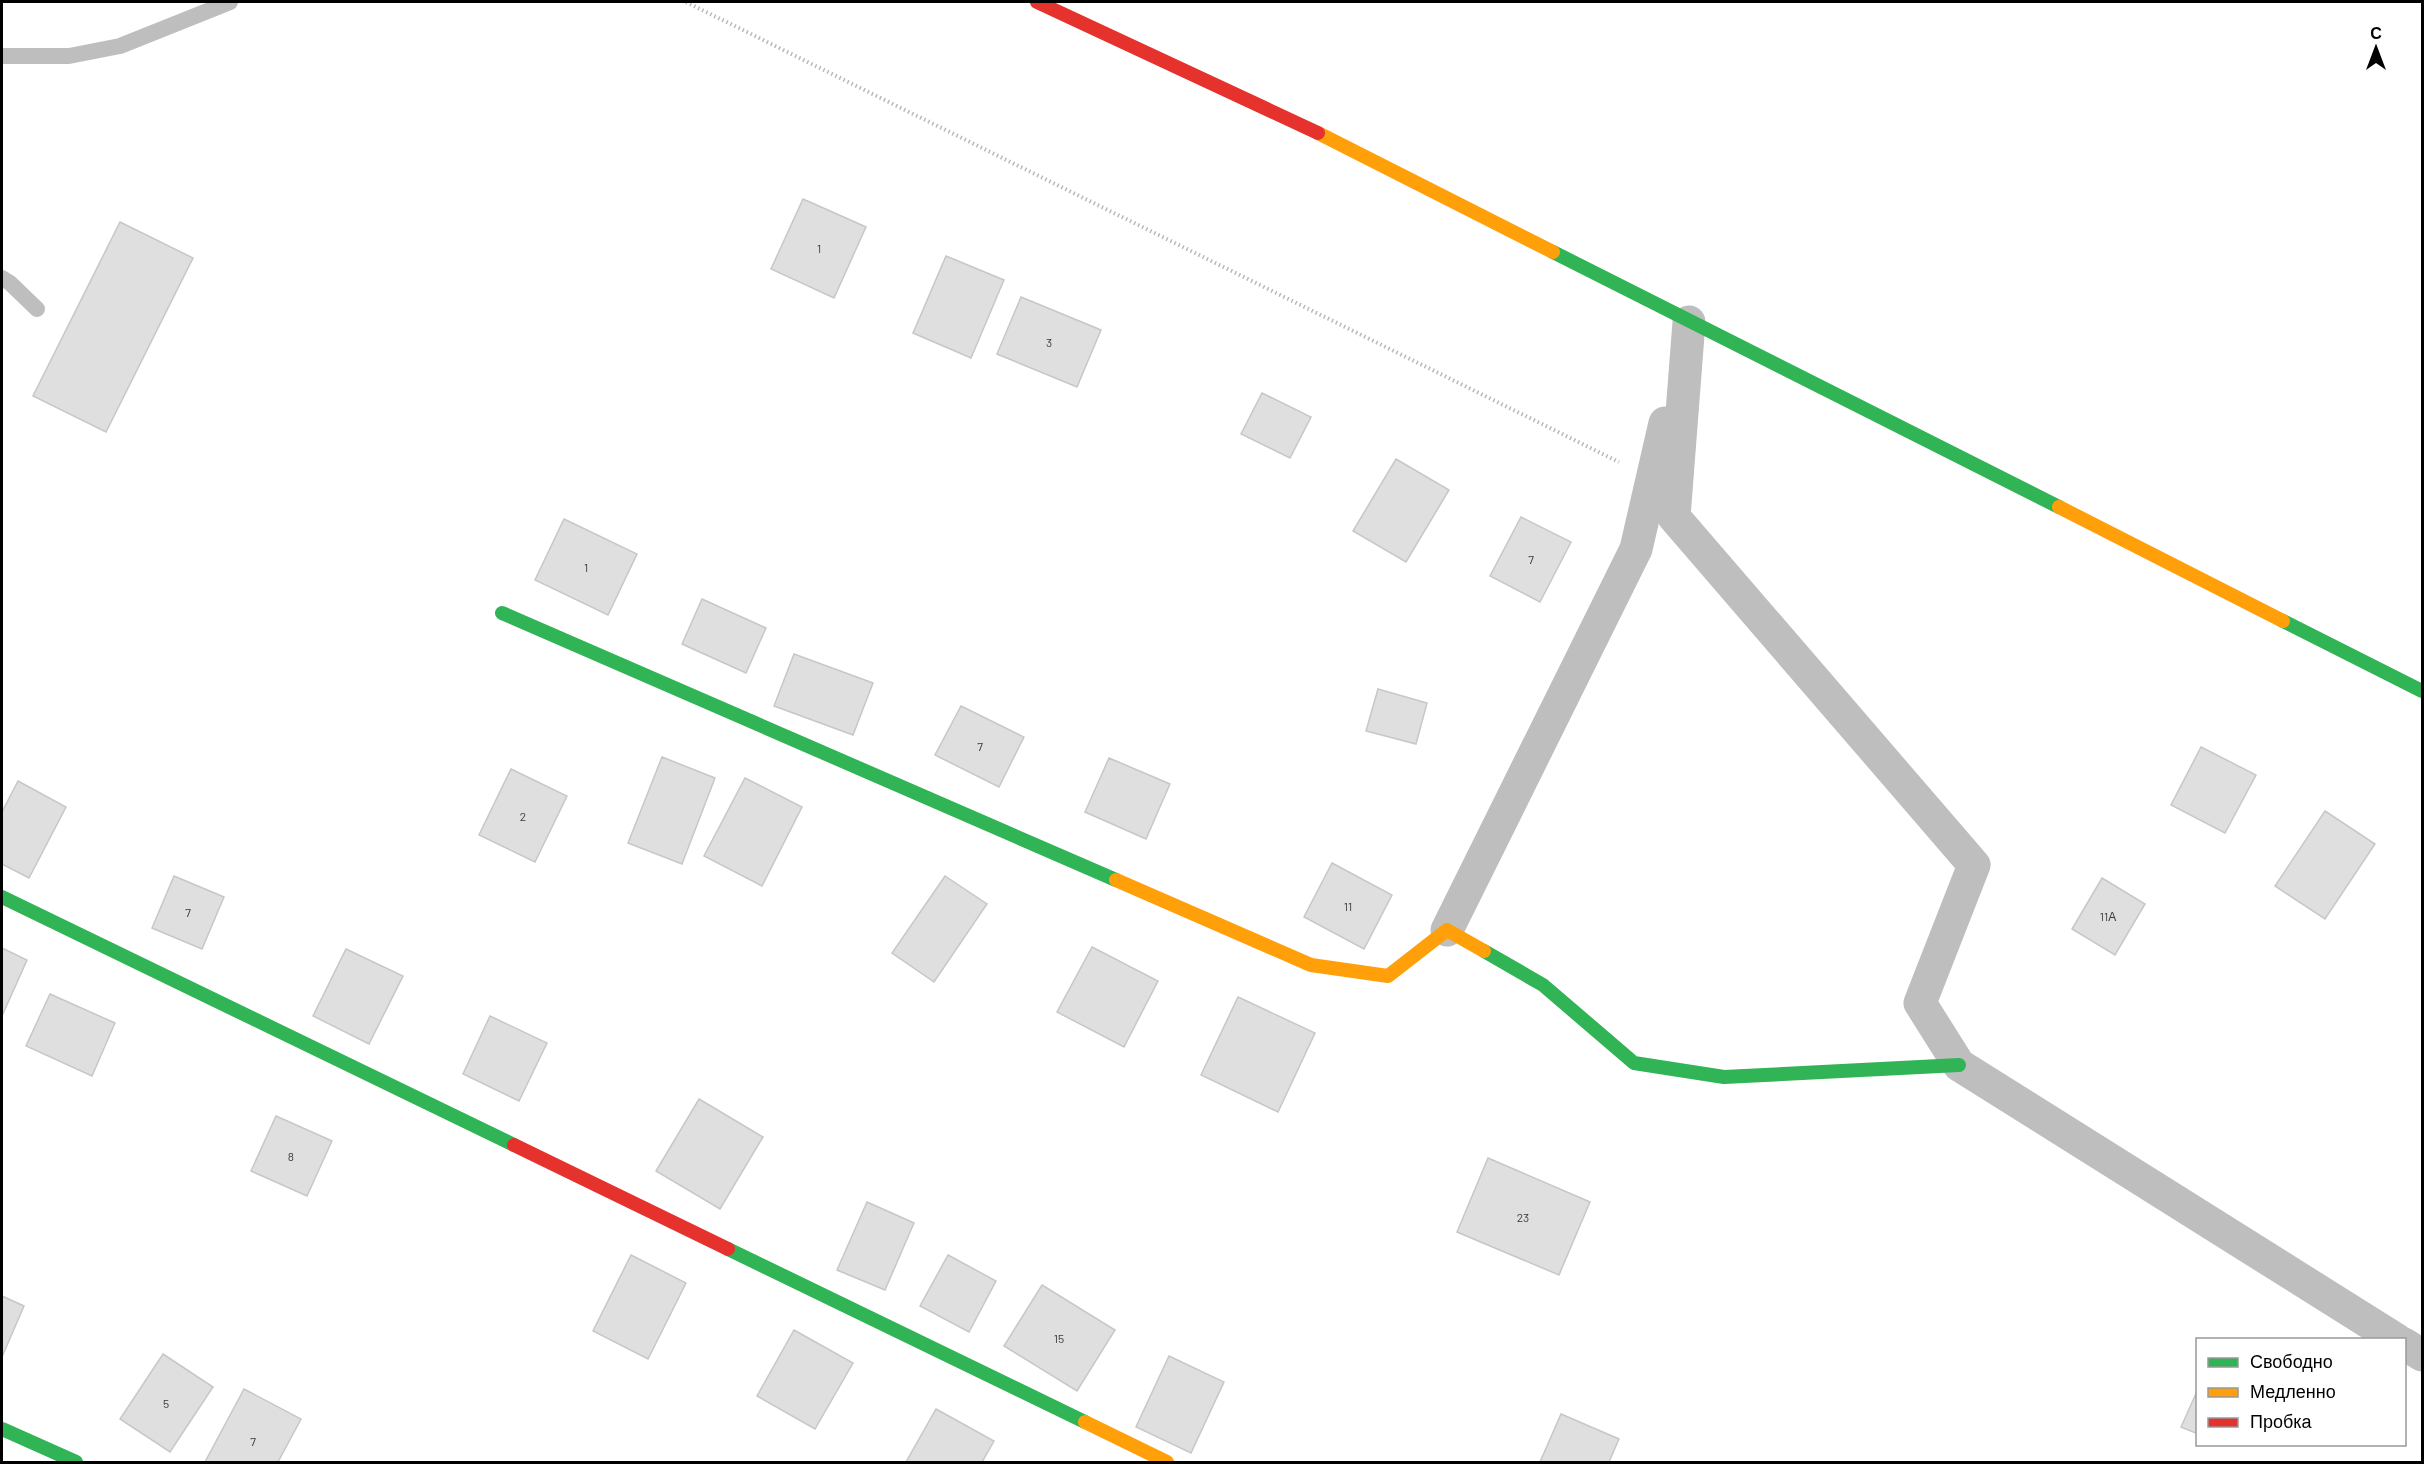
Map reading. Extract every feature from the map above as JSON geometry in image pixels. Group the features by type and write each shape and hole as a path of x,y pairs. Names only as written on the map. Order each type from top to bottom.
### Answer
{"street":[{"path":"1037,2 1276,112 2422,692"},
{"path":"502,613 1311,965 1388,976 1447,930 1636,549 1689,322"},
{"path":"1689,322 1674,517 1974,865 1920,1004 1959,1065 2394,1338"},
{"path":"2,897 1167,1462"},
{"path":"1447,930 1543,985 1634,1063 1725,1077 1959,1065"},
{"path":"2406,1345 2422,1355"},
{"path":"2,1428 76,1462"}],"lane":[{"path":"2,56 69,56 120,46 230,2"},
{"path":"2,278 37,309"}],"path":[{"path":"686,2 1652,478"}],"building":[{"path":"803,199 866,227 834,298 771,269"},
{"path":"120,222 193,258 106,432 33,396"},
{"path":"946,256 1004,280 971,358 913,333"},
{"path":"1021,297 1101,330 1077,387 997,354"},
{"path":"1262,393 1311,417 1290,458 1241,434"},
{"path":"1396,459 1449,490 1406,562 1353,531"},
{"path":"1521,517 1571,542 1540,602 1490,576"},
{"path":"564,519 637,554 608,615 535,580"},
{"path":"702,599 766,628 746,673 682,644"},
{"path":"794,654 873,683 853,735 774,706"},
{"path":"1378,689 1427,703 1416,744 1366,731"},
{"path":"961,706 1024,737 999,787 935,755"},
{"path":"2201,747 2256,775 2225,833 2171,805"},
{"path":"662,757 715,778 682,864 628,843"},
{"path":"1109,758 1170,784 1146,839 1085,812"},
{"path":"511,769 567,796 535,862 479,835"},
{"path":"745,778 802,807 762,886 704,856"},
{"path":"18,781 66,807 29,878 2,864 2,812"},
{"path":"2325,811 2375,844 2325,919 2275,886"},
{"path":"1332,863 1392,895 1364,949 1304,917"},
{"path":"174,876 224,897 202,949 152,928"},
{"path":"945,876 987,904 934,982 892,953"},
{"path":"2102,878 2145,904 2115,955 2072,929"},
{"path":"1092,947 1158,981 1124,1047 1057,1012"},
{"path":"2,948 27,960 2,1016"},
{"path":"346,949 403,976 369,1044 313,1016"},
{"path":"50,994 115,1023 92,1076 26,1046"},
{"path":"1238,997 1315,1033 1278,1112 1201,1075"},
{"path":"490,1016 547,1043 519,1101 463,1074"},
{"path":"699,1099 763,1137 720,1209 656,1171"},
{"path":"276,1116 332,1141 307,1196 251,1171"},
{"path":"1488,1158 1590,1202 1559,1275 1457,1232"},
{"path":"867,1202 914,1223 885,1290 837,1270"},
{"path":"631,1255 686,1283 648,1359 593,1331"},
{"path":"948,1255 996,1281 969,1332 920,1306"},
{"path":"1042,1285 1115,1330 1077,1391 1004,1346"},
{"path":"2,1296 24,1306 2,1357"},
{"path":"794,1330 853,1363 815,1429 757,1396"},
{"path":"163,1354 213,1387 170,1452 120,1419"},
{"path":"1169,1356 1224,1382 1191,1453 1136,1427"},
{"path":"244,1389 301,1419 278,1462 205,1462"},
{"path":"2196,1393 2196,1433 2181,1427"},
{"path":"936,1409 994,1441 982,1462 906,1462"},
{"path":"1561,1414 1619,1439 1609,1462 1540,1462"}],"traffic: fast":[{"path":"1553,252 2059,507"},
{"path":"502,613 1116,880"},
{"path":"2283,621 2422,691"},
{"path":"2,897 514,1145"},
{"path":"1484,951 1543,985 1634,1063 1724,1077 1959,1065"},
{"path":"728,1249 1085,1422"},
{"path":"2,1429 76,1462"}],"traffic: slow":[{"path":"1318,133 1553,252"},
{"path":"2059,507 2283,621"},
{"path":"1116,880 1311,965 1388,976 1447,930 1484,951"},
{"path":"1085,1422 1167,1462"}],"traffic: jam":[{"path":"1037,2 1318,133"},
{"path":"514,1145 728,1249"}]}
